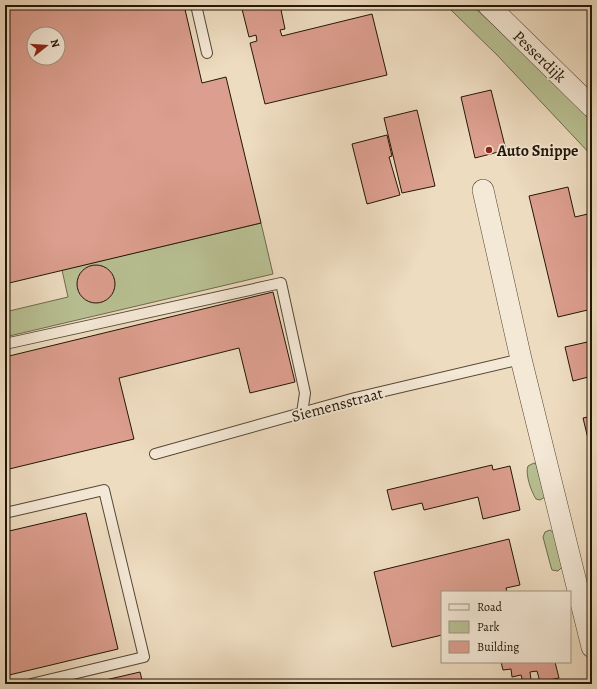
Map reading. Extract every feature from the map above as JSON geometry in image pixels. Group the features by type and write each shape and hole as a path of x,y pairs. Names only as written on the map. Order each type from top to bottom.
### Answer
{"street":[{"name":"Pesserdijk","path":"488,5 592,107"},
{"path":"483,190 521,359 592,647"}],"lane":[{"path":"196,5 207,53"},
{"path":"5,344 281,283 305,394 302,413"},
{"name":"Siemensstraat","path":"155,454 355,398 521,359"},
{"path":"5,514 104,490 144,657 31,684"}],"green space":[{"path":"455,5 472,5 592,119 592,156 497,55 451,10"},
{"path":"261,223 273,274 5,337 5,312 68,297 62,270"},
{"path":"534,463 536,464 545,497 540,500 536,499 534,496 528,478 528,466"},
{"path":"550,530 554,533 563,566 558,571 552,570 543,537 545,532"}],"building":[{"path":"5,5 184,5 202,83 226,77 261,223 5,284"},
{"path":"241,5 280,5 285,29 280,30 282,36 372,14 387,75 265,104 250,43 257,41 256,35 249,37"},
{"path":"491,90 506,150 475,158 461,97"},
{"path":"417,110 435,186 402,193 384,118"},
{"path":"387,135 392,156 389,157 400,195 367,204 352,144"},
{"path":"568,187 575,217 592,213 592,309 558,317 529,196"},
{"path":"92,265 100,265 110,270 114,277 114,291 110,298 100,303 92,303 82,298 80,295 77,288 77,280 82,270 85,268"},
{"path":"273,292 295,382 250,393 239,348 119,378 134,439 5,470 5,357"},
{"path":"592,341 592,376 573,381 565,347"},
{"path":"592,416 592,451 591,451 583,418"},
{"path":"492,465 493,470 510,466 520,510 483,519 478,497 424,510 422,503 392,510 387,490"},
{"path":"86,513 118,649 5,676 5,532"},
{"path":"509,539 520,585 506,588 507,591 441,591 441,635 392,647 374,572"},
{"path":"501,663 555,663 559,678 540,682 537,671 530,672 531,680 523,682 521,675 512,677 511,669 503,670"},
{"path":"140,672 143,684 88,684"}],"place":[{"name":"Auto Snippe","path":"489,150"}]}
